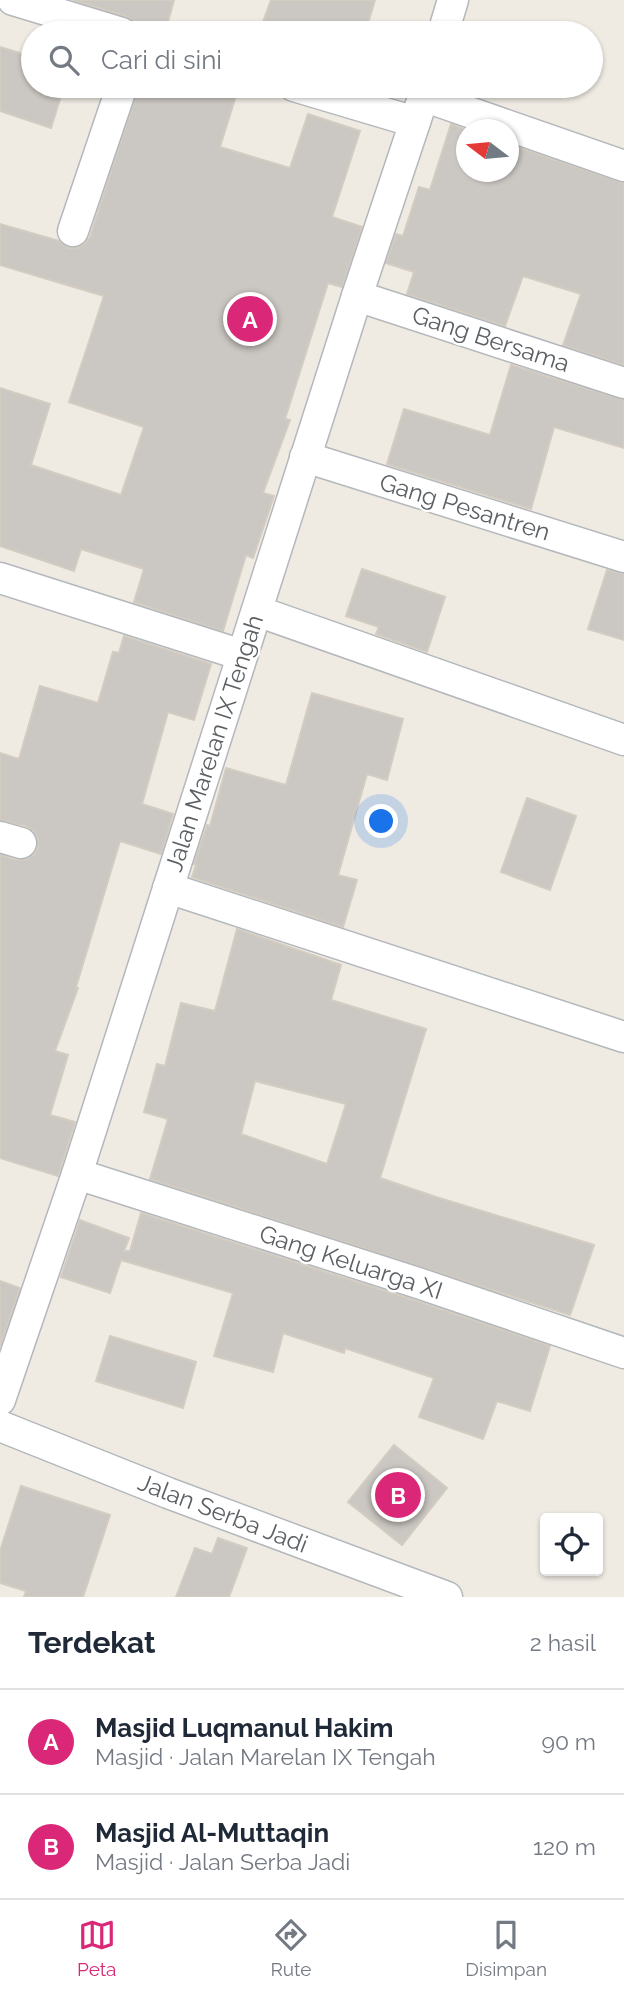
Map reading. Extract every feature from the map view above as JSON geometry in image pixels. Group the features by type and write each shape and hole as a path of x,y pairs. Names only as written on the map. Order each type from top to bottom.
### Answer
{"street":[{"path":"13,0 82,21"},
{"path":"447,21 453,0"},
{"path":"73,231 117,98"},
{"path":"396,98 422,101 624,166"},
{"name":"Jalan Marelan IX Tengah","path":"0,1401 77,1174 305,457 422,101"},
{"name":"Gang Bersama","path":"357,296 624,383"},
{"name":"Gang Pesantren","path":"305,457 624,557"},
{"path":"0,578 242,655"},
{"path":"257,611 624,740"},
{"path":"168,888 624,1037"},
{"name":"Gang Keluarga XI","path":"77,1174 418,1283 624,1353"},
{"name":"Jalan Serba Jadi","path":"0,1426 168,1493 447,1597"}],"building":[{"path":"73,0 174,0 168,21 134,21"},
{"path":"271,0 375,0 369,21 263,21"},
{"path":"0,47 21,53 21,98 60,98 51,128 0,111"},
{"path":"135,98 235,98 220,147 290,168 308,114 360,131 332,217 362,227 342,287 328,283 285,419 290,420 263,493 274,496 253,558 246,555 223,631 134,602 144,569 81,549 74,571 0,546 0,388 50,404 31,465 121,495 144,427 69,402 104,296 0,265 0,224 59,241 68,248 85,244 90,237"},
{"path":"451,124 456,126 456,182 519,182 519,148 624,183 624,365 563,345 581,294 523,276 505,326 407,294 414,272 386,263 396,234 403,236 419,187 430,190"},
{"path":"511,365 624,400 624,448 554,427 531,509 387,464 404,409 490,435"},
{"path":"362,569 445,597 427,652 376,634 379,627 346,616"},
{"path":"607,570 624,574 624,640 588,629"},
{"path":"124,636 211,664 194,720 168,712 142,804 173,814 161,854 120,841 76,987 78,988 55,1051 68,1055 50,1115 75,1122 58,1176 0,1158 0,855 26,860 34,855 38,848 38,839 34,831 26,826 0,820 0,753 19,759 40,686 98,703 113,652 119,653"},
{"path":"312,693 403,719 387,780 367,774 338,875 357,880 343,927 192,877 226,768 286,785"},
{"path":"527,798 576,816 550,890 501,872"},
{"path":"237,929 341,965 331,1000 426,1029 380,1178 594,1245 570,1315 150,1179 168,1119 144,1112 157,1064 165,1066 181,1003 215,1011","holes":["255,1081 346,1104 327,1164 241,1134"]},
{"path":"141,1213 550,1346 530,1411 497,1401 483,1439 419,1417 434,1378 345,1348 344,1353 283,1333 273,1372 214,1356 233,1293 121,1260 110,1293 61,1277 80,1220 129,1238 124,1251 130,1251"},
{"path":"0,1281 20,1288 0,1346"},
{"path":"110,1336 196,1362 183,1408 96,1381"},
{"path":"394,1445 447,1488 402,1545 348,1502"},
{"path":"21,1486 110,1515 83,1597 24,1597 26,1591 0,1583 0,1551"},
{"path":"218,1538 247,1548 229,1597 176,1597 195,1548 212,1554"}],"place":[{"name":"Masjid Luqmanul Hakim","path":"250,319"},
{"name":"Masjid Al-Muttaqin","path":"398,1495"}]}
